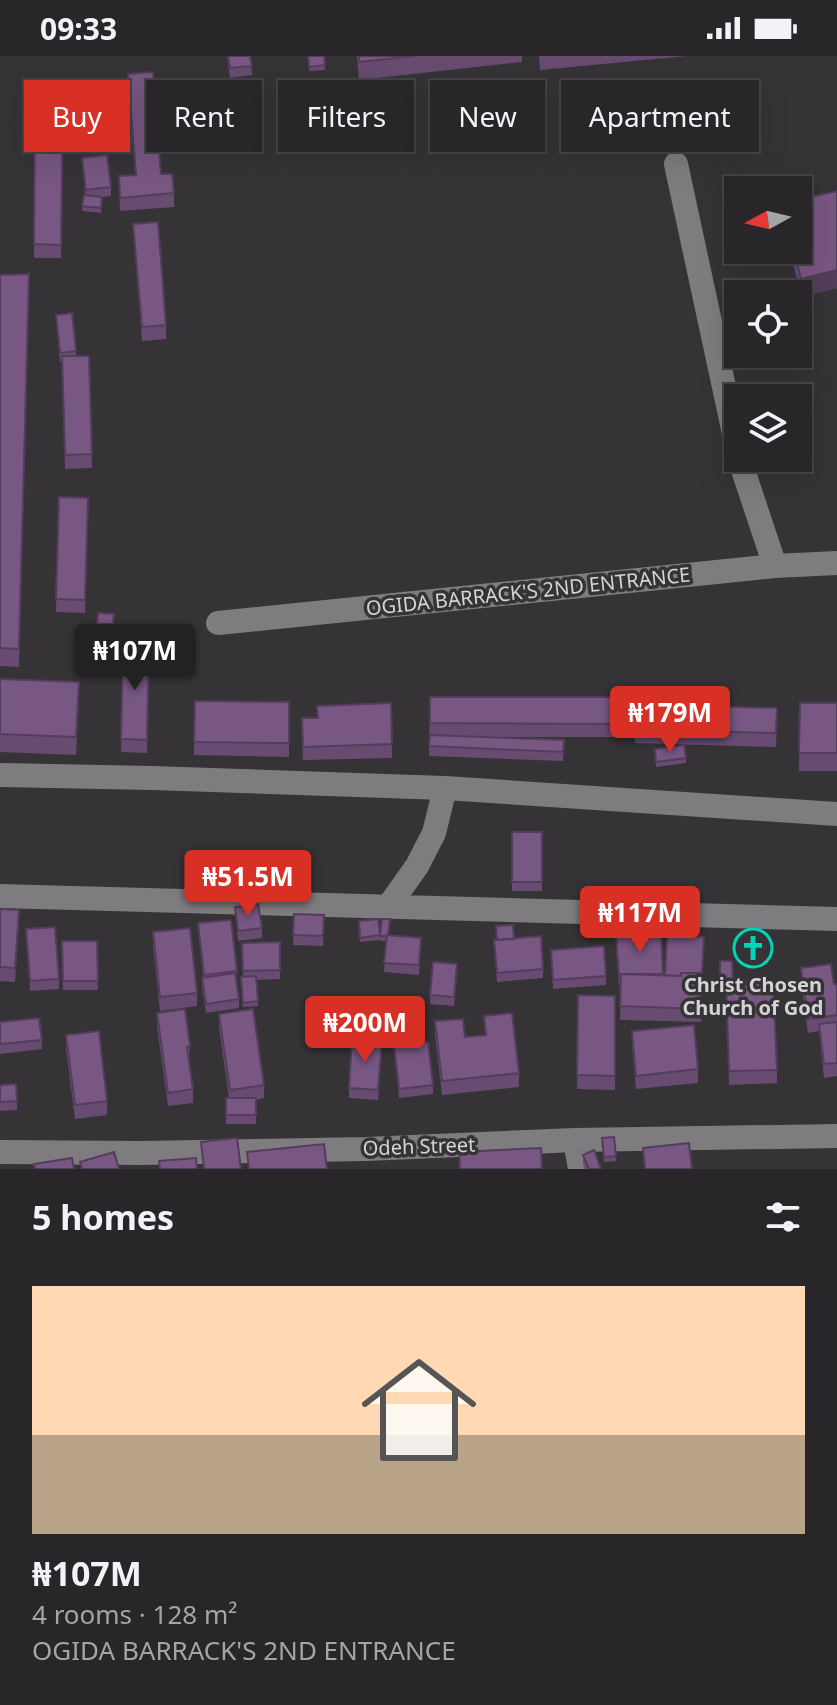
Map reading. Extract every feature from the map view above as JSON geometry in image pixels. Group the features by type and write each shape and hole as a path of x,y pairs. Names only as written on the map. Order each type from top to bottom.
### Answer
{"street":[{"path":"676,164 724,387"},
{"path":"744,472 775,566"},
{"name":"OGIDA BARRACK'S 2ND ENTRANCE","path":"218,623 775,566 837,563"},
{"path":"0,775 445,788 837,814"},
{"path":"388,907 417,866 434,833 445,788"},
{"path":"0,896 837,919"},
{"name":"Odeh Street","path":"0,1152 142,1161 369,1159 575,1140 837,1136"},
{"path":"575,1140 580,1169"}],"building":[{"path":"228,56 250,56 252,66 230,68"},
{"path":"308,56 324,56 325,65 309,67"},
{"path":"359,56 415,56 359,62"},
{"path":"153,72 154,80 146,80 146,152 159,152 161,174 172,174 174,193 120,198 119,176 136,175 128,74"},
{"path":"35,152 62,152 61,245 34,244"},
{"path":"107,155 111,187 86,190 82,158"},
{"path":"837,191 837,270 801,279 797,264 812,264 812,197"},
{"path":"84,195 102,197 101,208 82,206"},
{"path":"158,222 166,325 142,327 133,224"},
{"path":"29,274 19,649 0,648 0,275"},
{"path":"72,313 76,351 60,353 56,315"},
{"path":"62,356 89,356 92,454 65,455"},
{"path":"59,497 88,498 85,600 56,599"},
{"path":"98,613 114,614 113,624 97,624"},
{"path":"123,643 149,644 147,740 121,739"},
{"path":"0,679 79,682 76,737 0,734"},
{"path":"430,697 618,697 618,724 430,723"},
{"path":"195,701 289,702 289,743 194,742"},
{"path":"391,703 392,744 303,747 302,718 318,718 317,706"},
{"path":"800,703 837,703 837,753 799,753"},
{"path":"636,704 777,708 776,733 635,730"},
{"path":"430,735 564,740 563,752 429,746"},
{"path":"684,745 686,758 656,762 655,749"},
{"path":"512,832 542,832 542,882 512,882"},
{"path":"258,904 262,928 238,931 235,907"},
{"path":"0,909 19,910 15,968 0,967"},
{"path":"294,914 324,915 323,936 293,935"},
{"path":"378,919 380,935 360,938 359,921"},
{"path":"382,919 390,919 386,936 380,936"},
{"path":"231,920 237,971 204,975 198,923"},
{"path":"513,925 514,939 497,940 496,926"},
{"path":"55,927 59,979 30,981 26,929"},
{"path":"190,928 197,993 160,997 153,932"},
{"path":"661,934 663,974 621,974 619,977 616,936"},
{"path":"387,935 421,938 419,965 384,963"},
{"path":"667,935 704,937 702,973 665,975"},
{"path":"541,936 543,969 497,973 494,940"},
{"path":"62,941 97,941 98,981 63,981"},
{"path":"280,942 280,970 243,971 242,943"},
{"path":"604,946 606,976 553,980 551,950"},
{"path":"720,961 732,961 733,979 720,980"},
{"path":"433,962 457,964 454,997 430,995"},
{"path":"831,964 834,984 837,984 837,1015 808,1019 801,968"},
{"path":"235,973 239,999 206,1004 202,978"},
{"path":"681,973 702,973 701,1009 620,1006 621,974 681,976"},
{"path":"256,976 258,1001 243,1003 241,977"},
{"path":"773,981 777,1070 729,1071 726,983"},
{"path":"578,995 615,996 615,1076 577,1075"},
{"path":"185,1009 193,1089 168,1093 157,1013"},
{"path":"253,1009 264,1085 230,1090 219,1014"},
{"path":"512,1013 519,1073 442,1081 435,1021 463,1019 465,1037 486,1035 484,1016"},
{"path":"39,1018 42,1040 0,1044 0,1022"},
{"path":"837,1022 837,1063 824,1064 819,1024"},
{"path":"694,1025 698,1069 636,1076 632,1031"},
{"path":"99,1031 107,1101 75,1105 66,1035"},
{"path":"352,1038 382,1040 378,1090 349,1088"},
{"path":"428,1042 433,1085 399,1089 394,1045"},
{"path":"16,1084 17,1101 0,1102 0,1085"},
{"path":"226,1098 256,1098 256,1115 226,1115"},
{"path":"614,1137 616,1156 604,1157 602,1138"},
{"path":"237,1138 241,1169 204,1169 201,1142"},
{"path":"689,1143 692,1169 645,1169 643,1148"},
{"path":"324,1144 327,1169 249,1169 247,1152"},
{"path":"541,1148 542,1169 460,1169 459,1152"},
{"path":"594,1150 601,1169 589,1169 583,1155"},
{"path":"114,1152 119,1169 82,1169 80,1162"},
{"path":"72,1158 74,1169 35,1169 34,1164"},
{"path":"196,1158 197,1169 160,1169 159,1161"}],"place":[{"name":"Christ Chosen Church of God","path":"753,948"}]}
